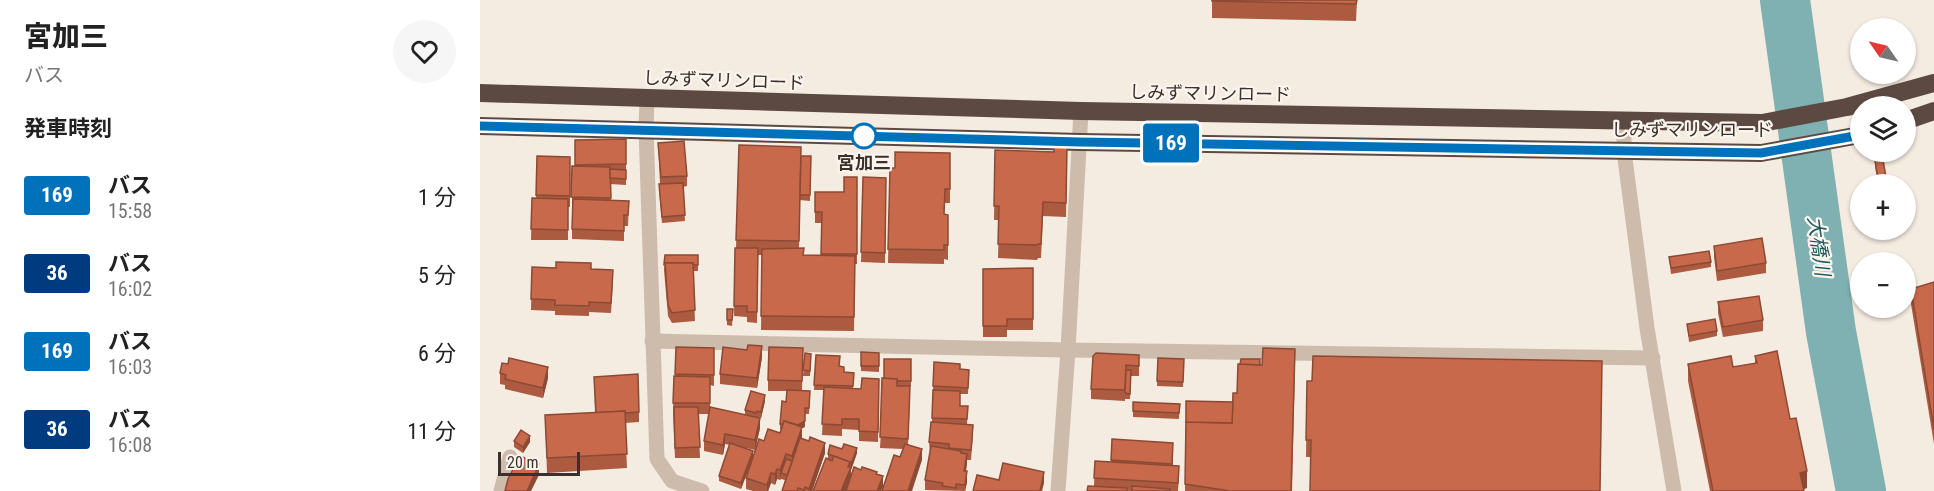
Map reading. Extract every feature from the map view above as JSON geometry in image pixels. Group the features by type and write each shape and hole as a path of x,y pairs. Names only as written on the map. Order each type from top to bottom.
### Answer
{"highway":[{"name":"しみずマリンロード","path":"480,93 1081,111 1762,123 1847,107 1934,83"},
{"path":"1916,117 1934,111"},
{"name":"しみずマリンロード","path":"480,126 1080,142 1761,153 1850,137"}],"street":[{"path":"647,99 646,129 657,459 672,481 702,491"},
{"path":"1058,491 1081,111"},
{"path":"1624,121 1624,151 1674,491"},
{"path":"652,341 1068,350 1653,358"},
{"path":"501,491 510,457"}],"building":[{"path":"1212,0 1357,0 1356,4"},
{"path":"626,139 626,164 575,165 575,140"},
{"path":"684,141 687,176 661,177 658,143"},
{"path":"739,145 801,147 799,241 736,240"},
{"path":"1054,145 1067,146 1066,203 1043,202 1041,244 998,244 999,206 994,206 995,150 1054,152"},
{"path":"895,152 950,153 950,189 945,189 944,214 948,215 948,245 944,245 944,250 888,249 890,168 895,168"},
{"path":"537,156 570,157 570,196 536,195"},
{"path":"801,156 811,156 810,195 800,195"},
{"path":"1875,162 1883,162 1885,174 1877,174"},
{"path":"572,166 610,167 611,198 571,197"},
{"path":"610,169 626,170 626,179 610,178"},
{"path":"844,177 857,177 857,254 821,254 822,212 815,212 815,192 844,192"},
{"path":"863,177 886,178 885,253 861,252"},
{"path":"683,183 685,215 662,217 659,184"},
{"path":"532,198 568,199 568,230 531,229"},
{"path":"573,199 629,201 628,215 624,215 624,231 572,229"},
{"path":"1762,238 1766,263 1717,271 1714,246"},
{"path":"735,248 758,248 757,312 747,312 747,306 734,306"},
{"path":"804,248 803,255 855,256 854,317 761,316 762,249"},
{"path":"1709,251 1711,262 1671,268 1669,257"},
{"path":"665,255 698,255 698,265 693,265 693,263 664,264"},
{"path":"556,262 591,263 591,269 613,270 611,303 589,302 589,306 555,305 555,300 531,299 532,267 556,268"},
{"path":"665,263 693,263 695,310 672,313 668,305"},
{"path":"1033,268 1033,319 1007,319 1007,326 983,326 983,269"},
{"path":"1934,282 1934,429 1916,318 1916,287"},
{"path":"1759,296 1763,320 1723,327 1718,302"},
{"path":"727,309 733,309 732,320 727,320"},
{"path":"1715,319 1717,331 1689,336 1687,324"},
{"path":"748,345 762,346 757,378 720,374 723,347 747,350"},
{"path":"676,347 714,348 714,375 675,374"},
{"path":"769,347 803,348 802,381 768,380"},
{"path":"1263,348 1295,349 1291,491 1230,491 1185,484 1186,422 1232,423 1233,393 1237,393 1238,364 1262,365"},
{"path":"1777,351 1790,419 1796,418 1807,471 1800,473 1804,491 1713,491 1688,364 1731,356 1733,367 1757,363 1755,356"},
{"path":"861,352 879,353 879,366 861,366"},
{"path":"805,353 811,354 810,371 803,370"},
{"path":"1096,353 1139,355 1139,366 1126,365 1125,390 1091,389 1093,356"},
{"path":"816,355 840,356 839,366 844,367 844,372 854,373 853,386 814,385"},
{"path":"1313,356 1602,361 1600,491 1310,491 1311,440 1306,440 1307,381 1312,381"},
{"path":"509,358 548,367 543,388 505,379 506,375 500,373 502,363 508,364"},
{"path":"1158,358 1184,359 1183,382 1157,381"},
{"path":"884,359 911,359 911,381 884,379"},
{"path":"1241,359 1260,359 1260,365 1240,364"},
{"path":"934,362 960,364 960,369 969,370 968,388 933,386"},
{"path":"1126,370 1131,370 1130,394 1125,393"},
{"path":"638,374 639,412 596,413 594,377"},
{"path":"674,376 710,377 710,403 673,403"},
{"path":"862,378 879,379 878,432 859,431 859,419 842,419 842,425 822,424 824,387 861,389"},
{"path":"882,378 897,379 897,386 910,386 908,439 880,437"},
{"path":"787,390 810,391 809,408 805,408 805,421 798,425 784,421 780,424 782,401 786,402"},
{"path":"933,390 960,391 960,406 968,406 967,419 932,418"},
{"path":"751,391 765,395 761,412 745,410"},
{"path":"1186,401 1233,402 1232,423 1186,422"},
{"path":"1133,402 1180,404 1179,413 1133,411"},
{"path":"674,407 698,407 700,447 675,448"},
{"path":"710,407 760,418 755,440 725,434 723,445 704,441"},
{"path":"625,411 627,454 547,458 545,415"},
{"path":"784,421 802,427 792,456 786,454 780,470 777,469 775,474 771,473 767,485 746,478 759,439 764,441 768,429 780,433"},
{"path":"931,422 973,425 971,450 949,448 949,444 929,442"},
{"path":"521,430 530,436 523,447 514,441"},
{"path":"810,437 825,443 809,489 805,487 804,490 798,488 797,491 782,491 800,438 809,441"},
{"path":"1112,439 1173,443 1172,464 1111,460"},
{"path":"730,443 753,451 741,483 719,476"},
{"path":"844,444 857,448 851,464 828,454 830,445 842,449"},
{"path":"905,444 922,449 908,491 882,491 894,455 900,457"},
{"path":"931,446 967,454 964,471 967,471 965,485 956,484 956,488 925,480"},
{"path":"520,456 539,464 527,491 505,491 508,479"},
{"path":"834,456 850,462 848,467 851,467 841,491 813,491 826,458 832,461"},
{"path":"786,459 792,461 787,475 781,473"},
{"path":"1095,461 1179,466 1178,483 1094,478"},
{"path":"1003,463 1044,472 1040,491 973,491 977,475 999,480"},
{"path":"854,467 861,470 862,467 883,476 877,491 846,491"},
{"path":"1088,486 1127,488 1127,491 1087,491"},
{"path":"1132,486 1170,489 1170,491 1132,491"}],"waterway":[{"name":"大橋川","path":"1785,0 1831,332 1861,491"}],"bus line":[{"name":"169","path":"480,126 1080,142 1761,153 1850,137"}],"place":[{"name":"宮加三","path":"864,136"}]}
